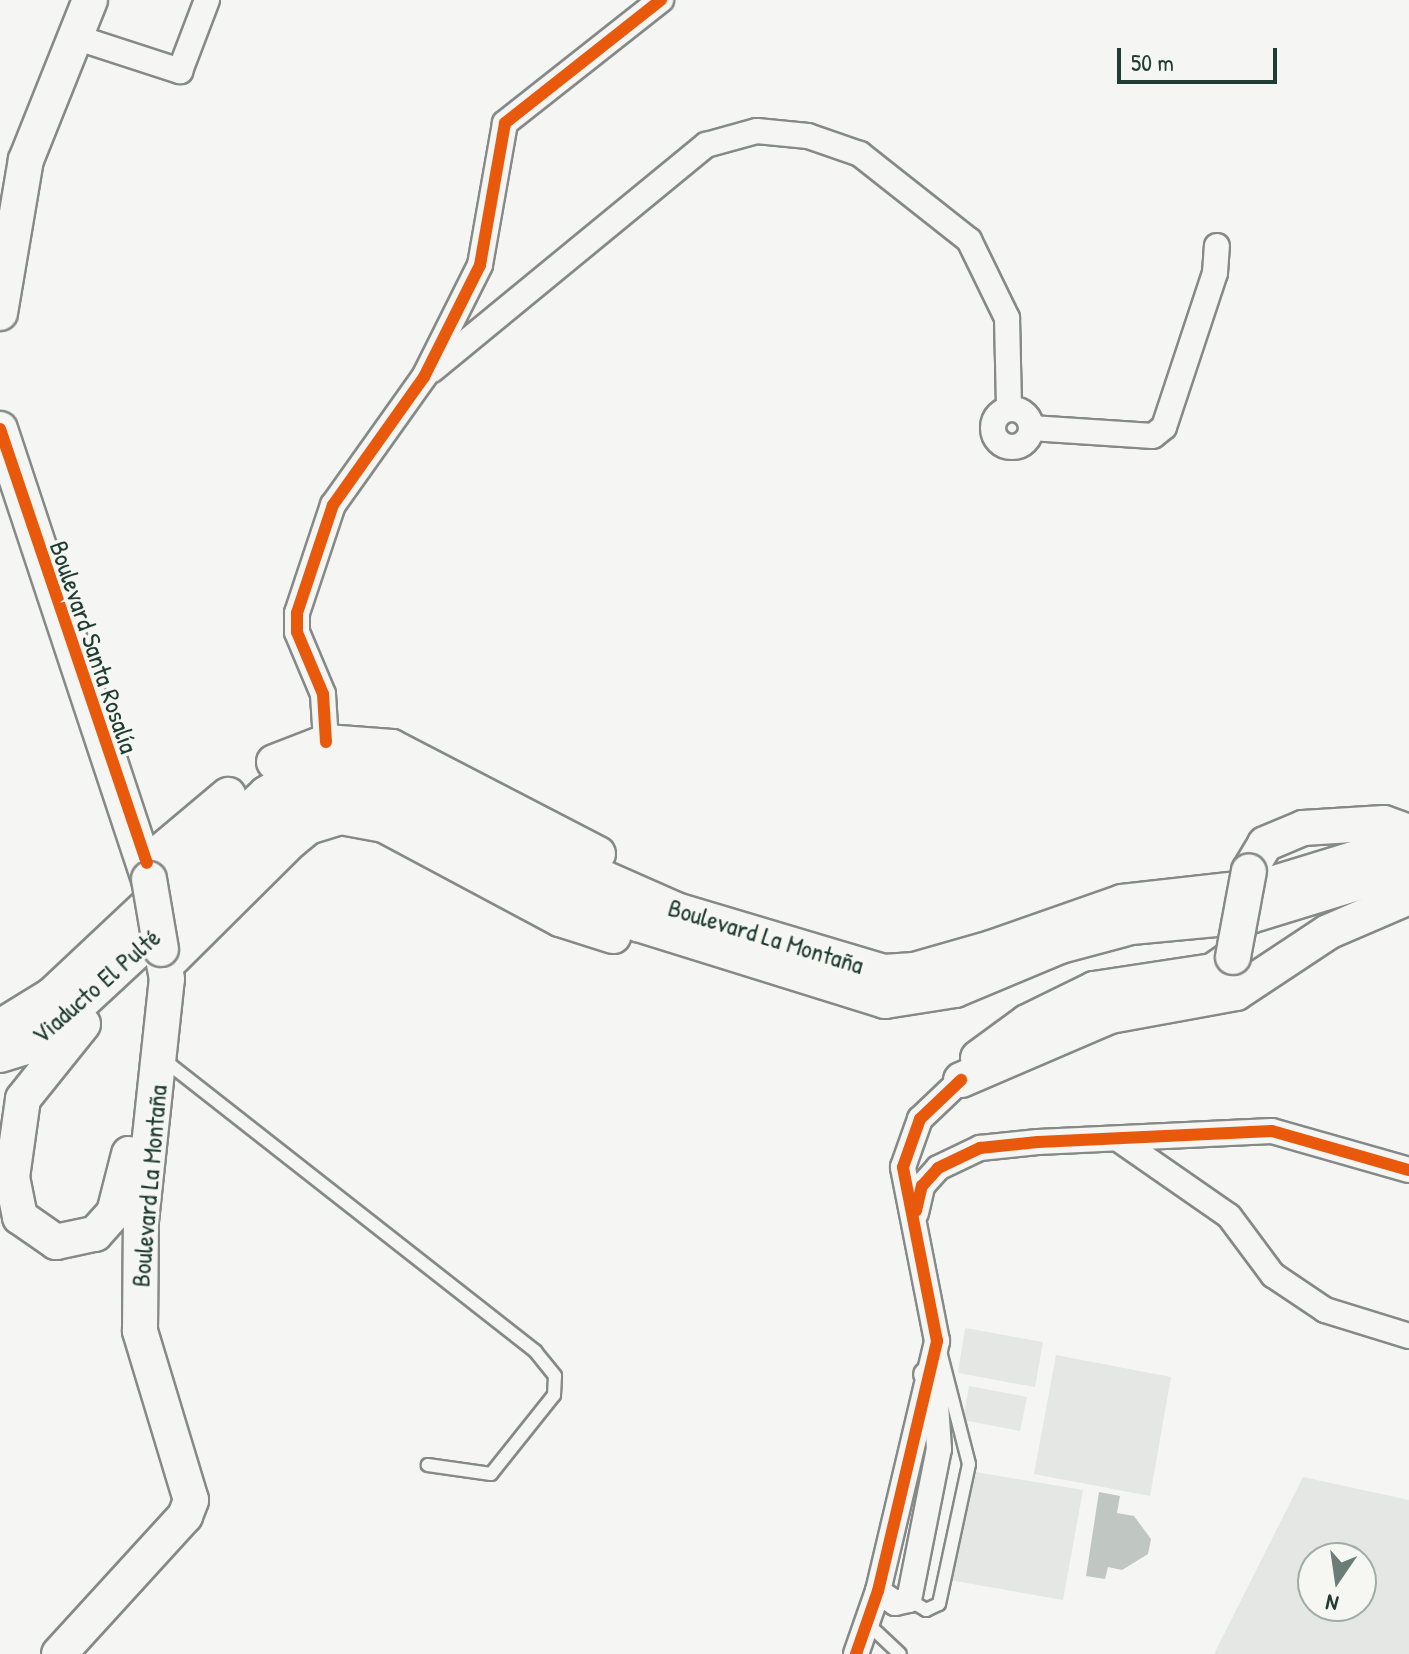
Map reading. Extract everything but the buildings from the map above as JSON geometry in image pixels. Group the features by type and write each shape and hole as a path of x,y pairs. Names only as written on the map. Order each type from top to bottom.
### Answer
{"main road":[{"path":"0,313 26,160 72,36 90,0"},
{"name":"Boulevard Santa Rosalía","path":"0,429 164,882 164,957"},
{"path":"164,882 258,771 326,742 392,747 442,769 650,882 676,910"},
{"name":"Boulevard La Montaña","path":"164,882 266,794 316,770 350,765 407,779 522,842 676,910 846,964 914,970 1122,902 1265,886 1409,842"},
{"name":"Boulevard La Montaña","path":"164,882 317,797 355,793 400,806 591,906 868,999 912,998 955,990 1060,946 1131,927 1250,916 1409,867"},
{"path":"114,974 107,996 30,1083 18,1119 16,1205 29,1228 56,1242 95,1234 114,1213 123,1190 164,957 308,827 341,817 384,825 560,919 666,951 694,943"},
{"path":"961,1080 985,1050 1069,999 1110,985 1213,971 1233,957 1254,853 1265,844 1303,828 1384,823 1409,832"},
{"name":"Viaducto El Pulté","path":"0,1055 39,1039 114,974 164,882"},
{"name":"Viaducto El Pulté","path":"0,1027 32,1012 164,882"},
{"path":"961,1080 1110,1016 1236,993 1328,932 1409,897"},
{"name":"Boulevard La Montaña","path":"59,1654 185,1516 191,1500 140,1331 141,1221 161,1058 164,957"}],"street":[{"path":"72,36 180,71 207,0"},
{"path":"326,742 323,694 297,632 308,566 333,505 424,377 480,265 505,123 661,0"},
{"path":"424,377 706,145 757,131 808,136 860,154 969,240 1007,318 1009,408"},
{"path":"1031,428 1153,436 1164,427 1215,273 1217,246"},
{"path":"1009,408 1027,415 1031,428 1023,444 998,442 994,418 1009,408"},
{"path":"856,1654 878,1591 926,1374 937,1341 903,1167 908,1144 920,1119 961,1080"},
{"path":"915,1216 929,1175 980,1148 1272,1131 1409,1170"},
{"path":"1121,1141 1229,1216 1273,1275 1325,1310 1409,1336"},
{"path":"878,1591 895,1603 909,1600 939,1449 937,1402 926,1374"}],"lane":[{"path":"161,1058 535,1351 555,1376 554,1395 491,1474 428,1465"},
{"path":"909,1600 926,1610 939,1604 969,1464 937,1341"},
{"path":"867,1623 900,1654"}],"shaded area":[{"path":"965,1328 1043,1342 1035,1387 958,1373"},
{"path":"1056,1355 1171,1377 1150,1496 1034,1474"},
{"path":"969,1386 1027,1397 1020,1431 963,1420"},
{"path":"969,1471 1083,1490 1063,1600 950,1580"},
{"path":"1303,1477 1409,1500 1409,1654 1214,1654"},
{"path":"1099,1492 1120,1496 1117,1513 1134,1516 1151,1539 1148,1554 1122,1570 1108,1567 1105,1579 1086,1576"}],"cycle path":[{"path":"326,742 323,694 297,632 297,613 333,505 424,377 480,265 505,123 661,0"},
{"path":"0,429 147,863"},
{"path":"856,1654 878,1591 937,1341 903,1167 920,1119 961,1080"},
{"path":"916,1211 922,1186 938,1168 980,1148 1038,1142 1272,1131 1409,1170"}]}
